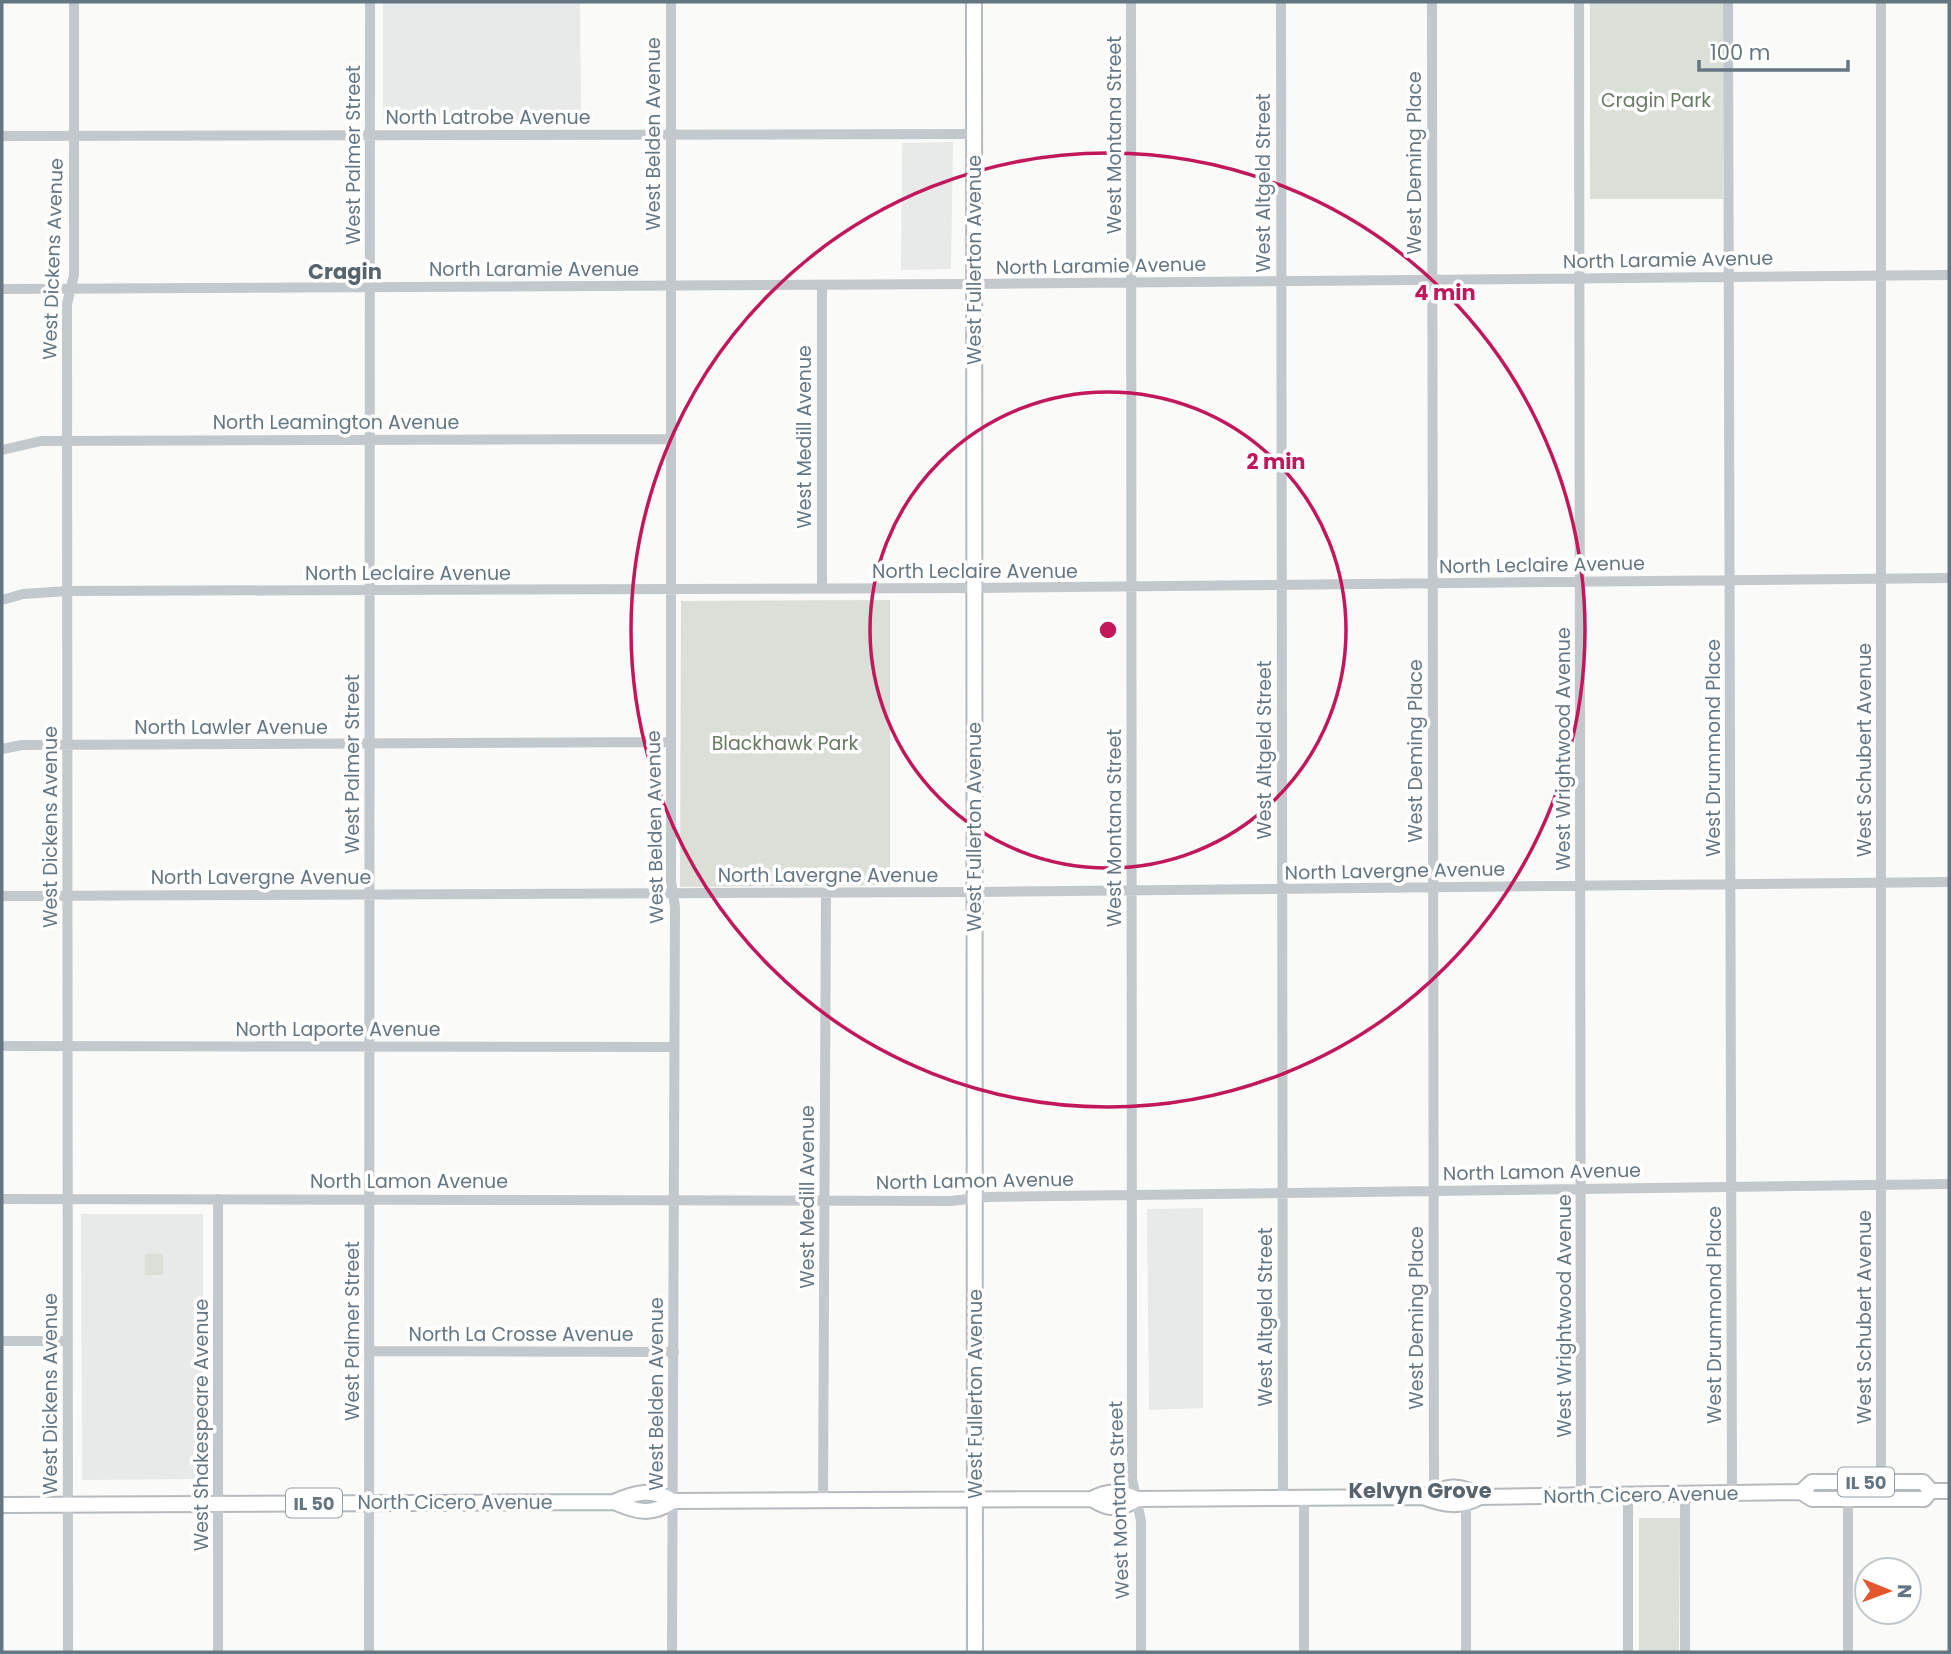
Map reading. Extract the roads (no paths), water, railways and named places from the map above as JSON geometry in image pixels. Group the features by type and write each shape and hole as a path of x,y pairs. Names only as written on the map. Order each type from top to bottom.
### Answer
{"main road":[{"name":"West Fullerton Avenue","path":"974,2 975,1652"},
{"name":"North Cicero Avenue","path":"1801,1492 1812,1482 1923,1482 1931,1491 1949,1491"},
{"name":"North Cicero Avenue","path":"1430,1497 1446,1488 1466,1488 1480,1497"},
{"name":"North Cicero Avenue","path":"2,1505 614,1502 634,1510 659,1511 673,1501 1092,1499 1105,1508 1125,1507 1137,1499 1430,1497 1466,1505 1480,1497 1801,1492 1812,1499 1924,1499 1931,1491"}],"street":[{"name":"West Dickens Avenue","path":"68,1652 67,304 74,275 74,2"},
{"name":"West Palmer Street","path":"369,1652 370,2"},
{"name":"West Belden Avenue","path":"671,2 671,742 674,1047 672,1652"},
{"name":"West Montana Street","path":"1131,2 1132,1479 1141,1521 1141,1652"},
{"name":"West Altgeld Street","path":"1281,2 1283,1498"},
{"name":"West Deming Place","path":"1430,1497 1433,1191 1432,2"},
{"name":"West Wrightwood Avenue","path":"1579,2 1581,1496"},
{"name":"West Drummond Place","path":"1728,2 1732,1493"},
{"name":"West Schubert Avenue","path":"1881,2 1881,1499"},
{"name":"North Latrobe Avenue","path":"2,136 974,134"},
{"name":"North Laramie Avenue","path":"2,289 1280,282 1949,275"},
{"name":"West Medill Avenue","path":"821,589 822,285"},
{"name":"North Leamington Avenue","path":"2,450 22,443 67,441 671,439"},
{"name":"North Leclaire Avenue","path":"2,600 23,594 67,591 974,589 1949,578"},
{"name":"North Lawler Avenue","path":"2,749 22,745 671,742"},
{"name":"North Lavergne Avenue","path":"2,896 1132,891 1949,882"},
{"name":"West Medill Avenue","path":"823,1500 826,893"},
{"name":"North Laporte Avenue","path":"2,1046 674,1047"},
{"name":"North Lamon Avenue","path":"2,1199 824,1201 1949,1184"},
{"name":"West Shakespeare Avenue","path":"218,1199 218,1652"},
{"path":"2,1341 68,1340"},
{"name":"North La Crosse Avenue","path":"369,1350 674,1352"},
{"path":"1848,1652 1849,1482"},
{"path":"1685,1494 1685,1652"},
{"path":"1628,1495 1628,1652"},
{"path":"1304,1498 1304,1652"},
{"path":"1466,1505 1466,1652"}],"district":[{"name":"Cragin","path":"345,271"},
{"name":"Kelvyn Grove","path":"1420,1490"}],"park label":[{"name":"Cragin Park","path":"1656,100"},
{"name":"Blackhawk Park","path":"785,743"}]}
